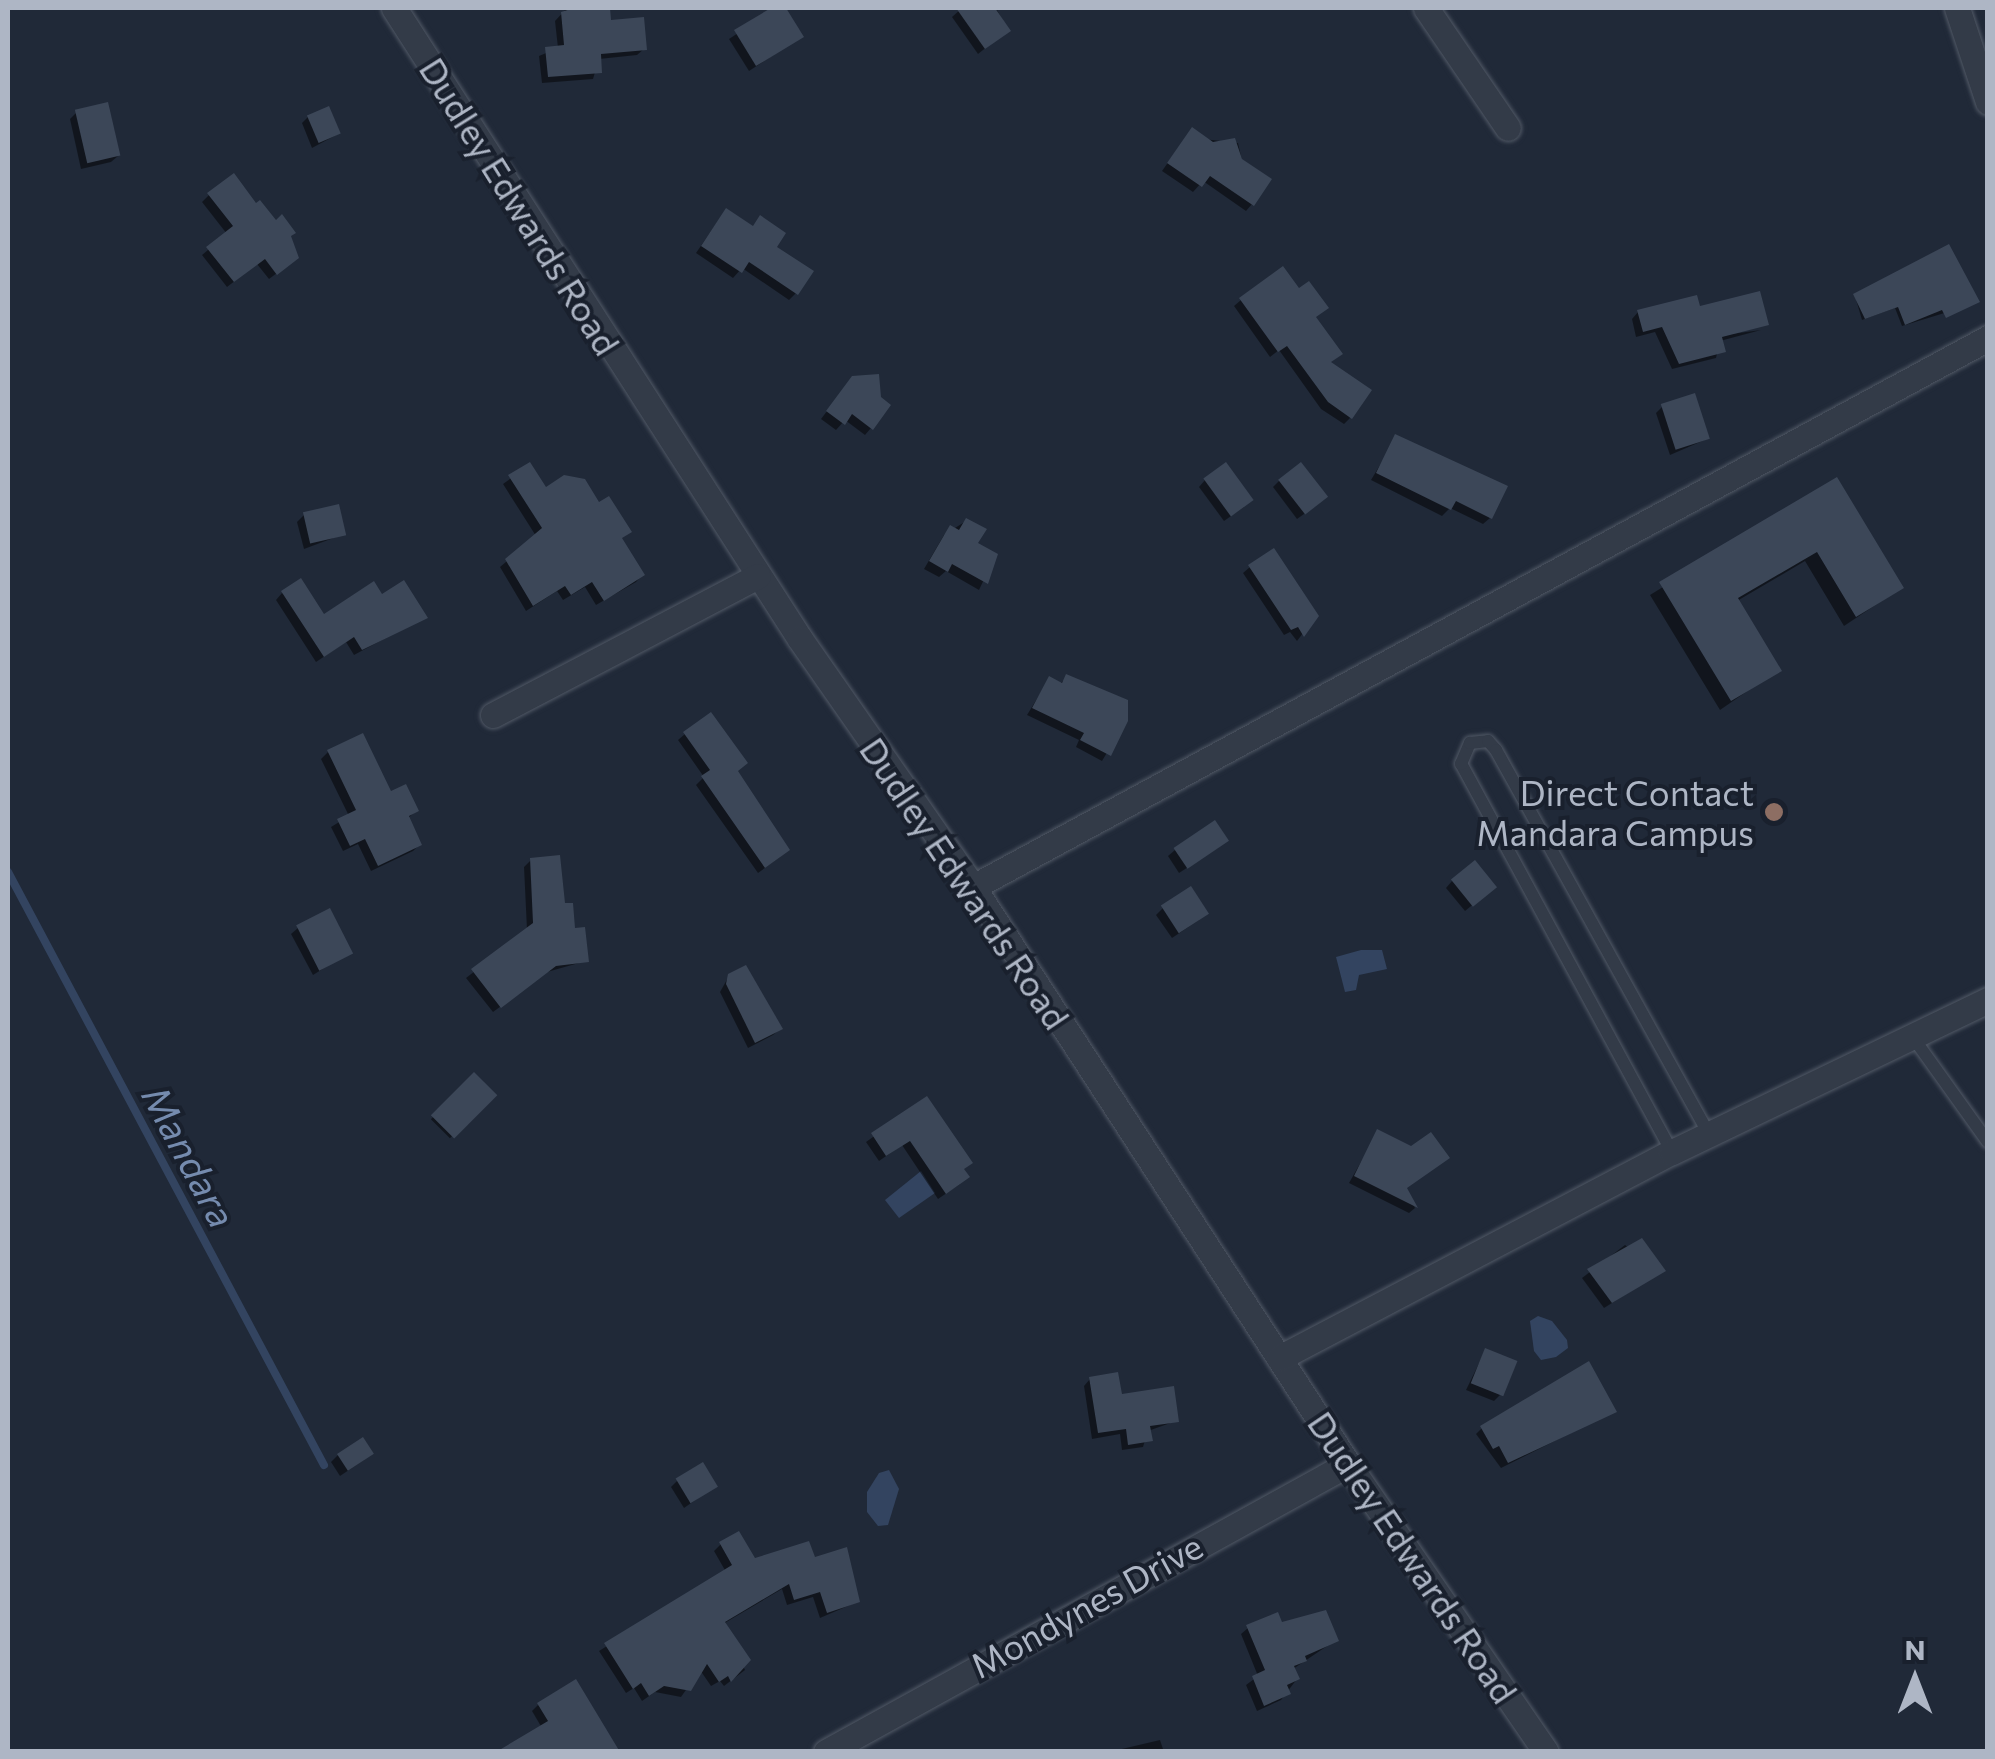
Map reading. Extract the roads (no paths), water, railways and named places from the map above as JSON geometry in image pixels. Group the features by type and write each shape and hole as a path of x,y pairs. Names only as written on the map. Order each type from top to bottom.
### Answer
{"street":[{"name":"Dudley Edwards Road","path":"394,8 758,576 973,887 1348,1464 1546,1752"},
{"path":"1426,8 1508,128"},
{"path":"1958,8 1988,102"},
{"path":"973,887 1988,338"},
{"path":"493,715 758,576"},
{"path":"1279,1358 1672,1152 1988,1000"},
{"name":"Mondynes Drive","path":"826,1752 1348,1464"}],"lane":[{"path":"1672,1152 1461,764 1474,740 1496,750 1709,1134"},
{"path":"1912,1036 1988,1142"}],"water":[{"path":"1361,950 1382,950 1387,969 1359,975 1356,990 1345,992 1336,957"},
{"path":"921,1171 935,1193 899,1218 885,1200"},
{"path":"1538,1316 1552,1321 1567,1340 1568,1348 1556,1357 1541,1360 1534,1351 1530,1321"},
{"path":"889,1470 899,1489 888,1525 878,1526 867,1512 867,1492 879,1473"}],"waterway":[{"name":"Mandara","path":"8,872 324,1465"}],"place":[{"name":"Direct Contact Mandara Campus","path":"1774,812"}]}
